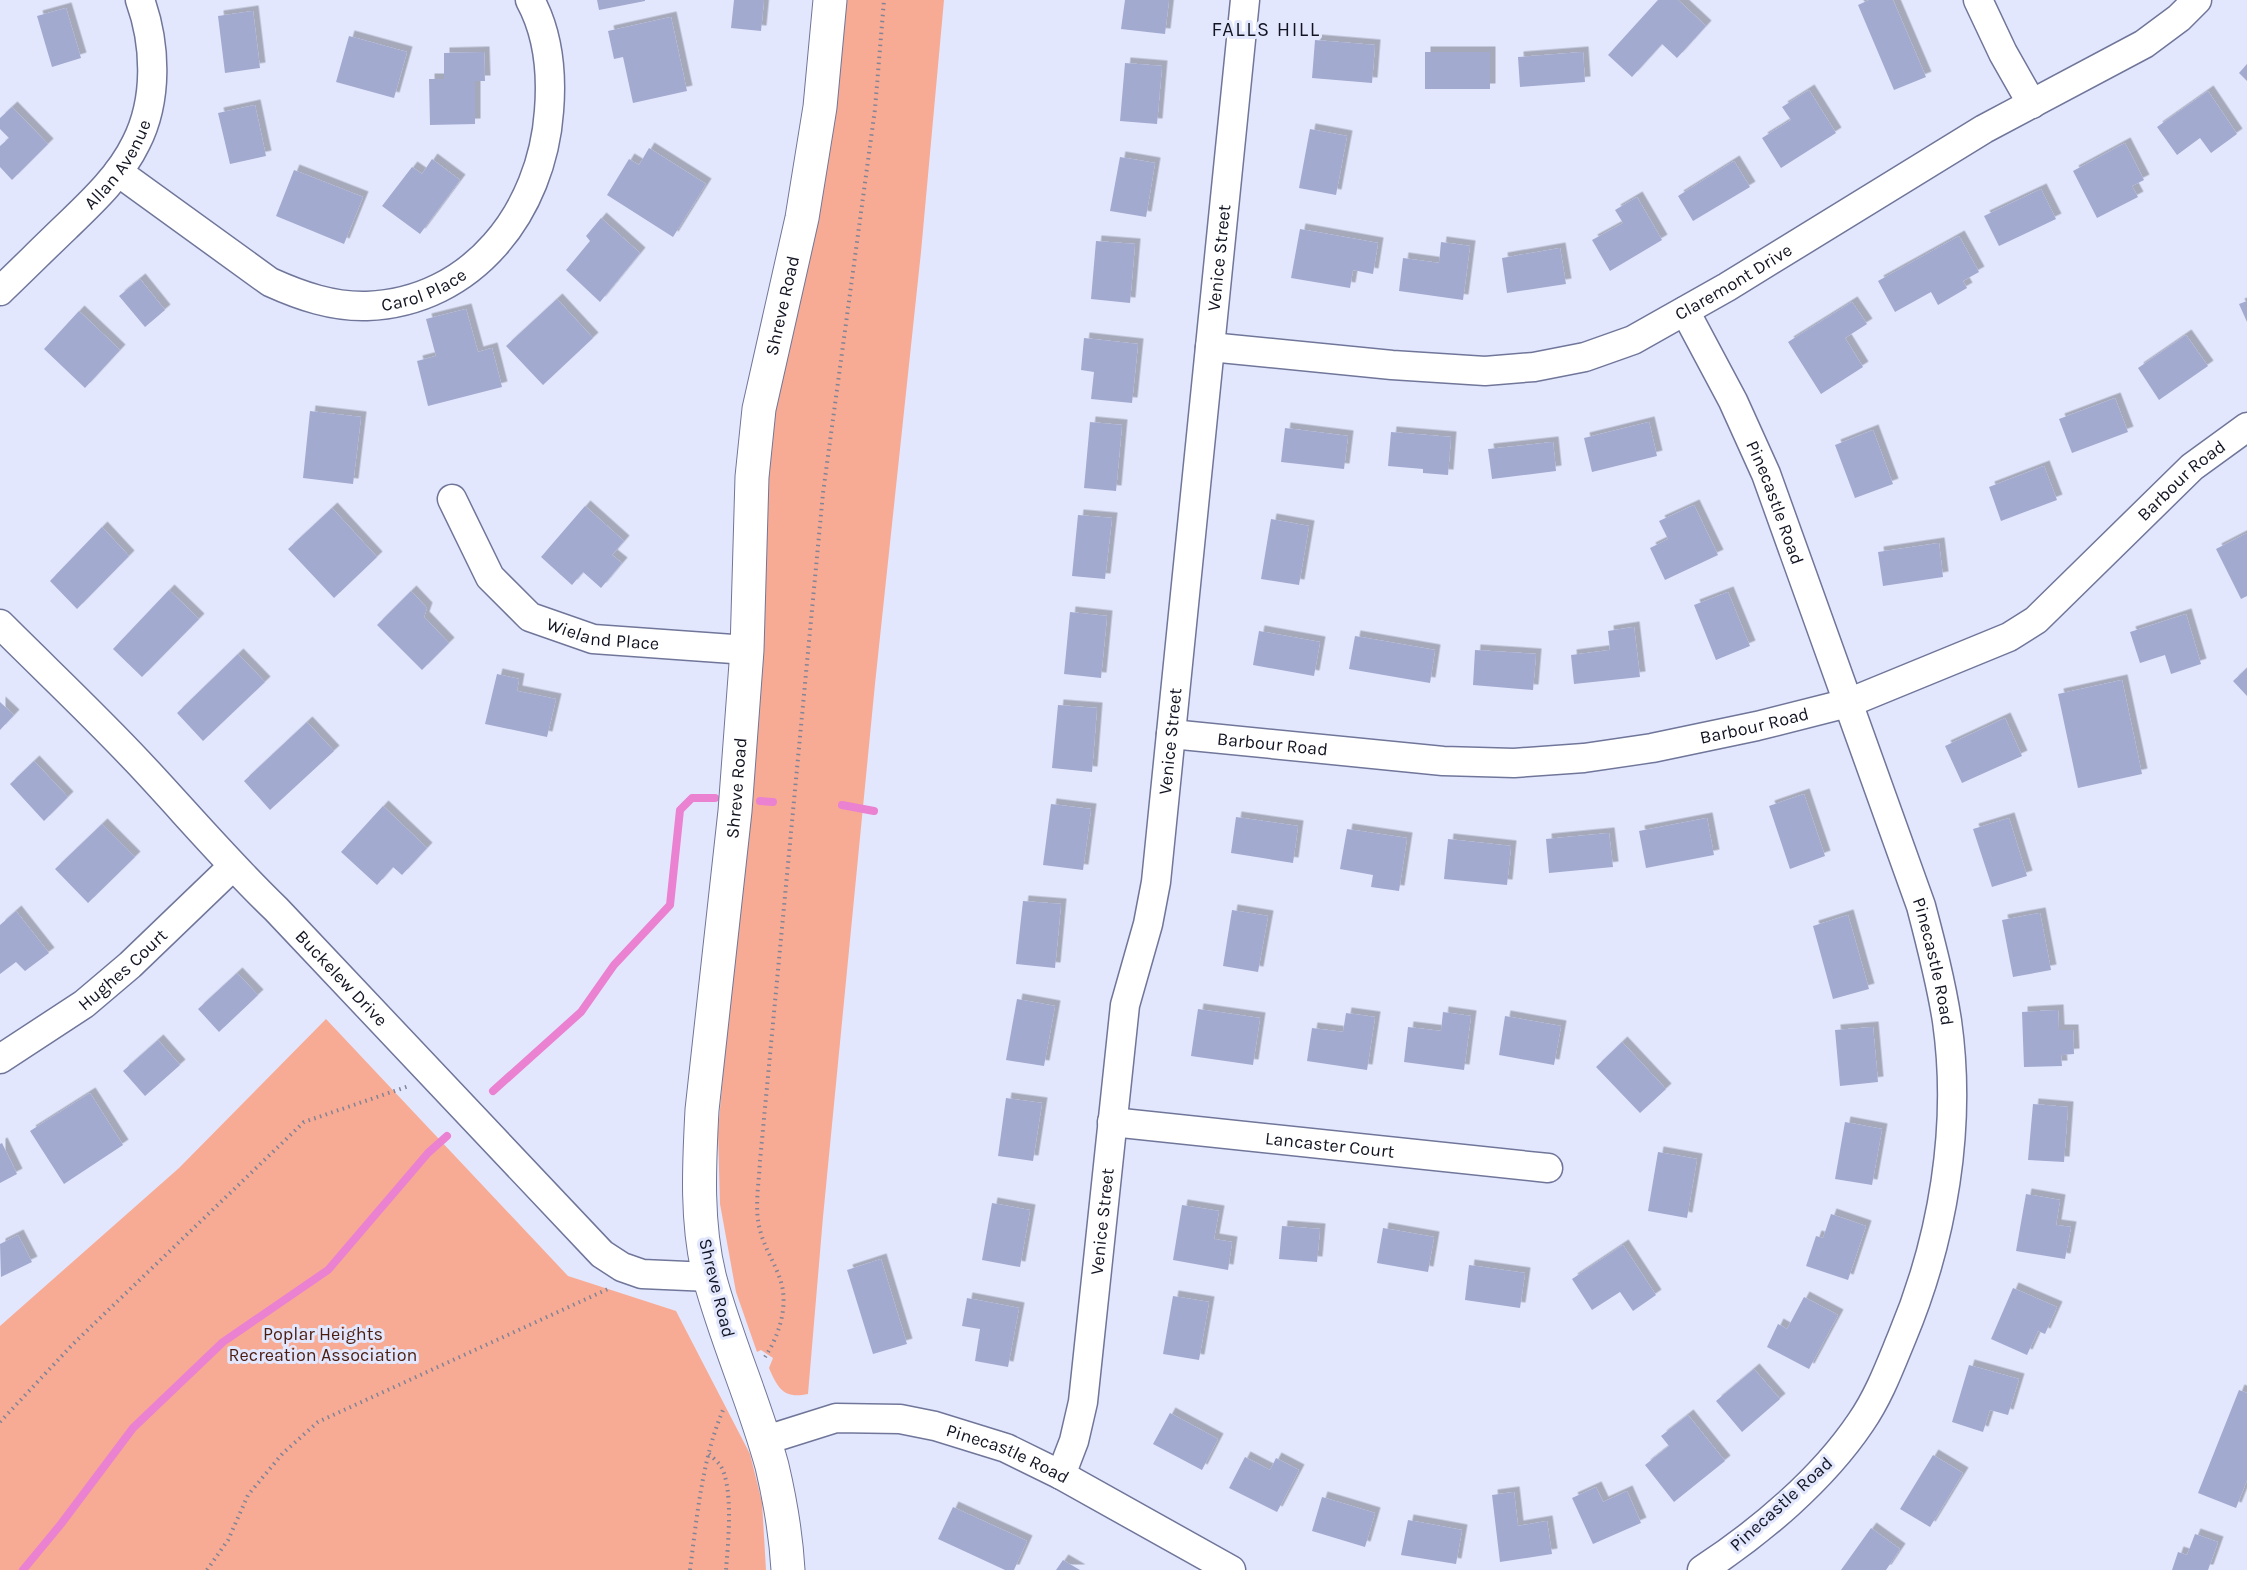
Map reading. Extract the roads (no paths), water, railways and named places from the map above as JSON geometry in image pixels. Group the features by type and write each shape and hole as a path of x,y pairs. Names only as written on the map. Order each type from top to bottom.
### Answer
{"main road":[{"name":"Shreve Road","path":"788,1570 782,1511 763,1440 710,1277 701,1225 702,1110 735,811 747,650 752,477 759,409 802,218 820,107 830,0"}],"street":[{"name":"Allan Avenue","path":"0,291 95,198 118,172 136,143 151,92 152,56 147,20 140,0"},
{"name":"Carol Place","path":"118,172 270,282 298,295 333,304 367,306 405,301 436,290 466,272 495,246 517,217 538,170 548,130 551,92 547,51 537,14 530,0"},
{"name":"Venice Street","path":"1061,1475 1074,1441 1083,1402 1125,1005 1148,924 1156,882 1245,0"},
{"path":"1978,0 2003,53 2032,104"},
{"name":"Claremont Drive","path":"1210,347 1485,372 1534,367 1586,357 1633,340 1685,311 1984,129 2144,44 2179,18 2197,0"},
{"name":"Pinecastle Road","path":"1685,311 1733,401 1766,474 1921,906 1937,964 1947,1023 1952,1084 1950,1143 1933,1245 1916,1303 1881,1389 1861,1422 1837,1454 1733,1562 1702,1570"},
{"name":"Barbour Road","path":"1171,734 1443,761 1514,763 1584,758 1652,748 1757,726 1848,703 2009,637 2036,620 2192,467 2247,427"},
{"name":"Wieland Place","path":"452,499 490,578 530,617 593,639 747,650"},
{"name":"Buckelew Drive","path":"0,624 116,739 232,867 276,909 602,1254 622,1268 642,1274 710,1277"},
{"name":"Hughes Court","path":"0,1059 84,1004 130,965 232,867"},
{"name":"Lancaster Court","path":"1112,1122 1548,1168"},
{"name":"Pinecastle Road","path":"763,1440 836,1418 900,1419 935,1426 1006,1448 1061,1475 1231,1570"}],"waterway":[{"path":"493,1091 581,1012 614,965 670,905 680,810 692,798 715,798"},
{"path":"760,801 773,802"},
{"path":"842,805 874,811"},
{"path":"23,1570 61,1524 133,1428 223,1342 328,1270 428,1153 447,1136"}],"district":[{"name":"FALLS HILL","path":"1266,29"}],"park label":[{"name":"Poplar Heights Recreation Association","path":"323,1344"}]}
